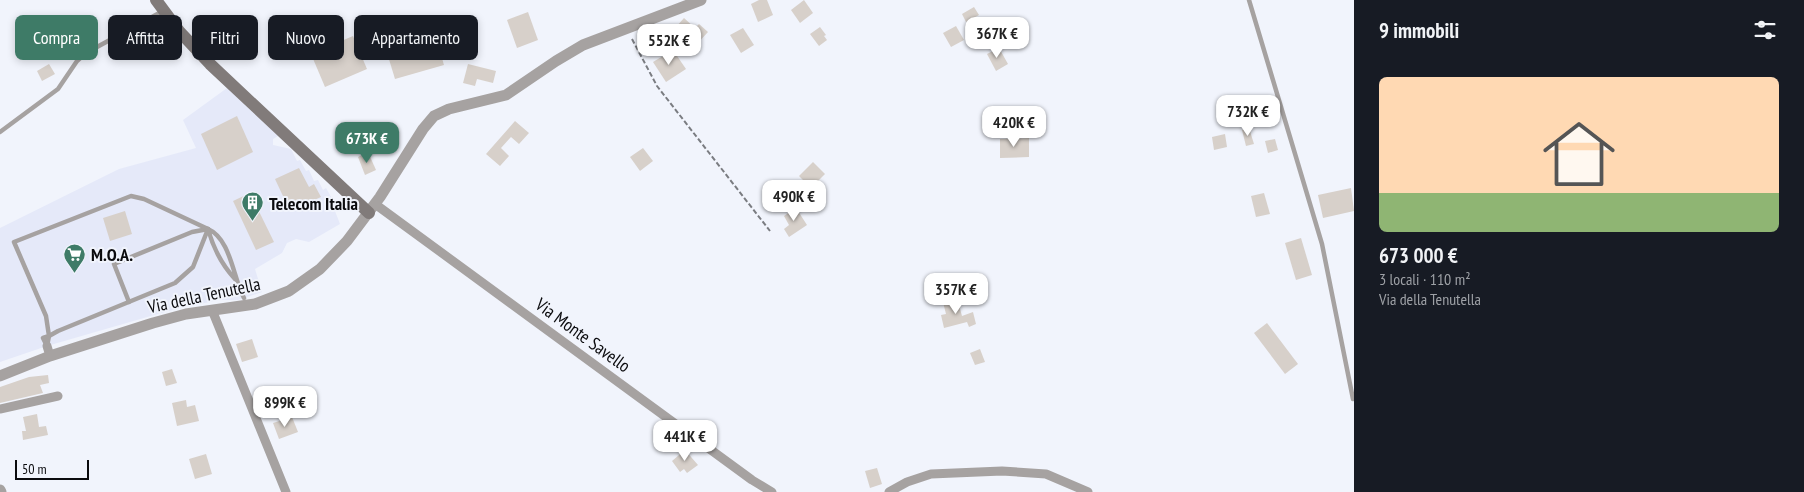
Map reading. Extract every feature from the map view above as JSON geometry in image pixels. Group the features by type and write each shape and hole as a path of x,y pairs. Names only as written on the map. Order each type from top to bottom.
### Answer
{"main road":[{"path":"156,0 210,64 372,209"}],"street":[{"name":"Via della Tenutella","path":"0,376 49,351 153,323 279,296 307,279 340,250 372,209 423,129 434,116 449,109 506,95 576,49 626,27 701,0"},
{"name":"Via Monte Savello","path":"372,209 772,492"},
{"path":"212,310 286,492"},
{"path":"0,410 58,396"},
{"path":"889,492 907,482 931,474 1002,471 1046,474 1088,492"}],"lane":[{"path":"1249,0 1322,244 1353,399"},
{"path":"0,132 55,92 64,82 77,61 86,53 164,11"},
{"path":"49,336 46,316 14,242 131,196 144,199 208,228 218,236 223,243 235,279 246,302"},
{"path":"208,228 216,249 228,271 235,279"},
{"path":"129,302 114,264 192,232 208,228"},
{"path":"49,351 43,338 175,283 185,275 198,258 208,228"}],"path":[{"path":"626,27 657,86 770,231"}],"shaded area":[{"path":"227,88 278,136 273,139 273,145 291,149 297,161 300,160 306,171 309,170 314,181 318,180 323,190 326,188 338,209 335,211 340,224 309,242 296,239 287,243 282,253 255,269 262,292 238,300 218,300 168,311 47,346 0,362 0,228 119,169 196,148 183,120"}],"building":[{"path":"759,0 767,0 773,15 758,22 751,4"},
{"path":"804,0 813,13 800,23 791,10"},
{"path":"974,7 979,15 966,22 962,14"},
{"path":"528,12 538,40 517,48 507,20"},
{"path":"684,18 695,28 699,24 708,32 696,45 676,27"},
{"path":"956,26 964,40 951,47 943,33"},
{"path":"820,27 827,40 819,46 810,34"},
{"path":"743,28 754,45 741,53 730,35"},
{"path":"353,36 354,60 363,60 367,69 325,87 314,60 344,60 344,40"},
{"path":"999,48 1008,64 996,71 987,54"},
{"path":"673,50 686,69 666,82 653,62"},
{"path":"389,60 442,60 444,65 395,79"},
{"path":"49,64 55,74 42,81 37,71"},
{"path":"468,64 496,71 493,83 477,79 475,86 463,83"},
{"path":"237,116 253,152 217,170 201,134"},
{"path":"515,121 529,133 519,144 511,137 501,148 509,156 500,166 486,154"},
{"path":"1249,128 1254,144 1246,146 1242,130"},
{"path":"1225,134 1227,147 1214,150 1212,137"},
{"path":"1029,138 1029,157 1000,158 1000,139"},
{"path":"1275,139 1278,150 1268,153 1265,141"},
{"path":"643,148 653,161 640,171 630,157"},
{"path":"368,152 376,170 365,175 358,157"},
{"path":"813,162 825,174 811,188 799,176"},
{"path":"299,168 309,187 314,184 321,197 290,211 275,179"},
{"path":"1351,188 1354,211 1323,218 1318,195"},
{"name":"Telecom Italia","path":"250,193 274,242 256,250 233,201"},
{"path":"1264,193 1270,214 1256,217 1251,196"},
{"path":"796,208 807,225 789,237 784,229 789,225 784,216"},
{"path":"125,211 132,234 110,241 103,218"},
{"path":"1301,238 1312,275 1296,280 1285,243"},
{"path":"957,298 962,316 973,312 976,324 969,327 967,322 944,328 941,315 946,314 943,302"},
{"path":"1267,323 1298,364 1285,374 1254,333"},
{"path":"252,339 258,357 242,362 236,344"},
{"path":"980,349 985,362 975,365 970,353"},
{"path":"172,369 177,383 166,386 162,372"},
{"path":"48,375 49,383 40,385 43,393 0,403 0,387 29,377"},
{"path":"186,400 187,407 195,405 199,421 177,426 172,403"},
{"path":"37,414 39,427 46,426 48,435 23,440 22,431 26,431 23,417"},
{"path":"292,417 298,432 279,439 273,423"},
{"path":"685,450 698,465 687,473 684,469 680,472 672,461"},
{"path":"206,454 212,474 195,479 189,459"},
{"path":"877,468 882,484 870,488 865,471"}],"place":[{"name":"Telecom Italia","path":"253,222"},
{"name":"M.O.A.","path":"75,273"}]}
